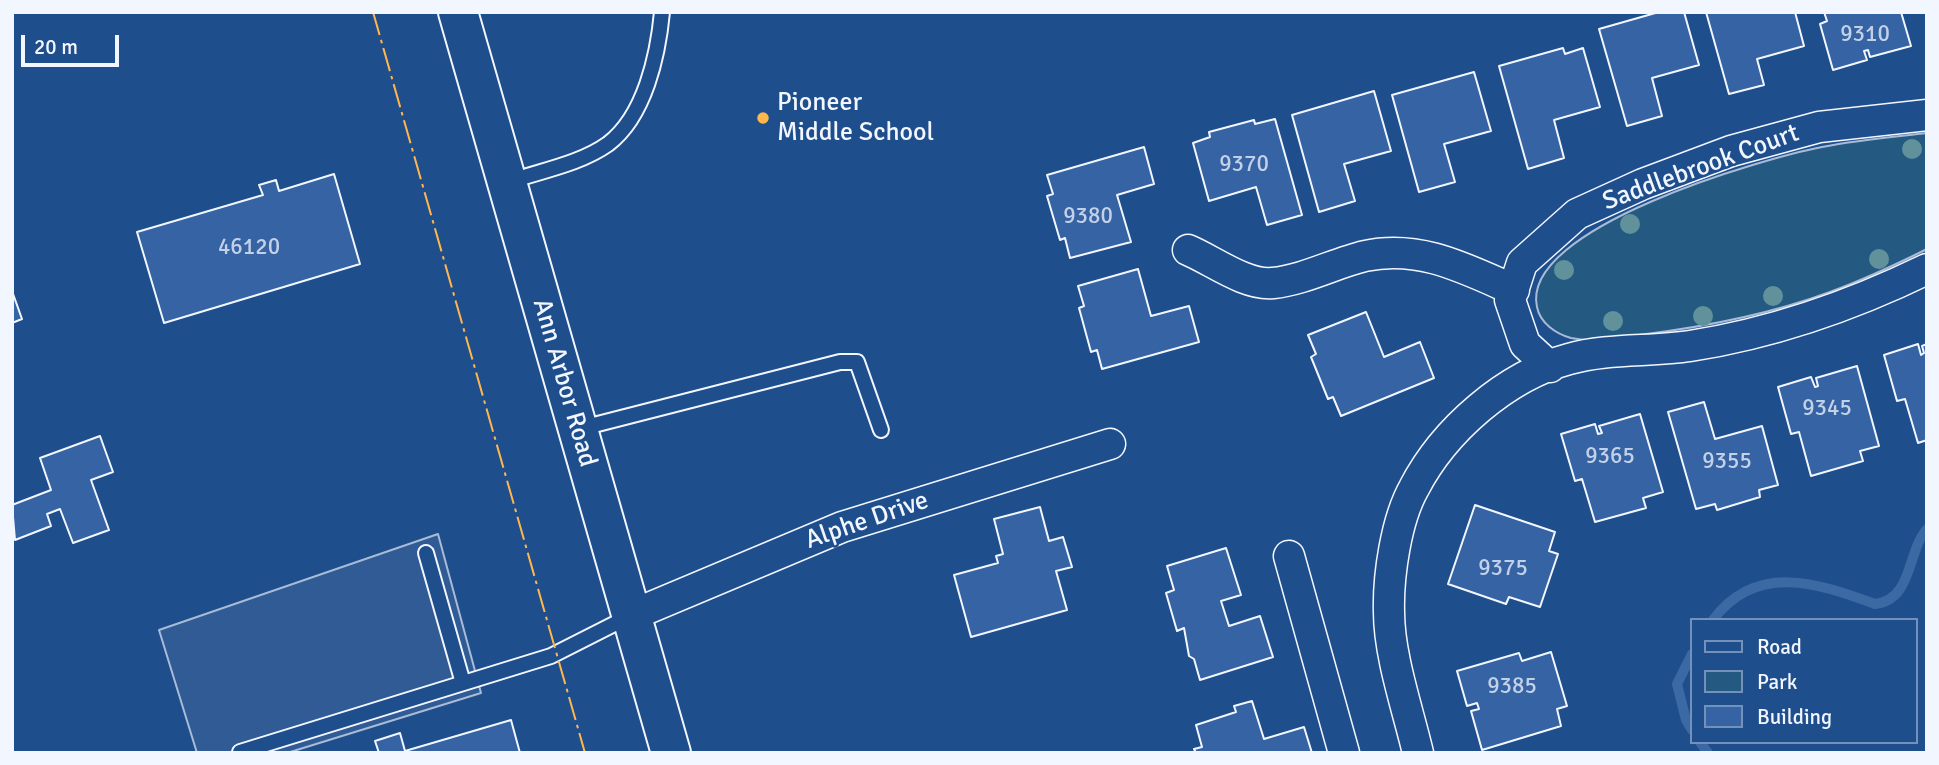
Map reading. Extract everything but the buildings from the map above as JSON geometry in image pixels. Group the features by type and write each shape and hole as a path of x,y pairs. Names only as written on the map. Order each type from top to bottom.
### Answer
{"main road":[{"name":"Ann Arbor Road","path":"458,12 671,753"}],"street":[{"name":"Saddlebrook Court","path":"1550,367 1525,344 1510,300 1522,263 1577,214 1643,184 1731,151 1819,127 1927,115"},
{"path":"1188,250 1243,276 1271,284 1367,256 1403,252 1441,258 1514,290"},
{"path":"1418,753 1388,614 1395,548 1413,489 1457,428 1509,384 1570,359 1689,346 1776,329 1866,299 1927,269"},
{"name":"Alphe Drive","path":"630,616 842,527 1110,443"},
{"path":"1289,556 1344,753"}],"lane":[{"path":"506,182 584,157 610,143 634,112 651,72 662,12"},
{"path":"577,430 840,362 856,362 881,430"},
{"path":"426,553 463,683"},
{"path":"240,752 551,656 630,616"}],"green space":[{"path":"1927,133 1927,249 1855,282 1807,300 1759,314 1688,328 1614,339 1588,340 1571,338 1554,331 1541,318 1537,307 1542,278 1566,250 1604,225 1651,202 1702,182 1793,154 1848,142"}],"shaded area":[{"path":"438,534 481,693 287,753 197,753 159,630"}],"waterway":[{"path":"1715,618 1730,602 1748,590 1768,584 1789,582 1832,589 1875,604 1887,601 1903,584 1927,529"},
{"path":"1690,658 1677,684 1690,727"},
{"path":"1701,744 1708,753"}],"power":[{"path":"373,12 585,753"}],"place":[{"name":"Pioneer Middle School","path":"763,118"}]}
